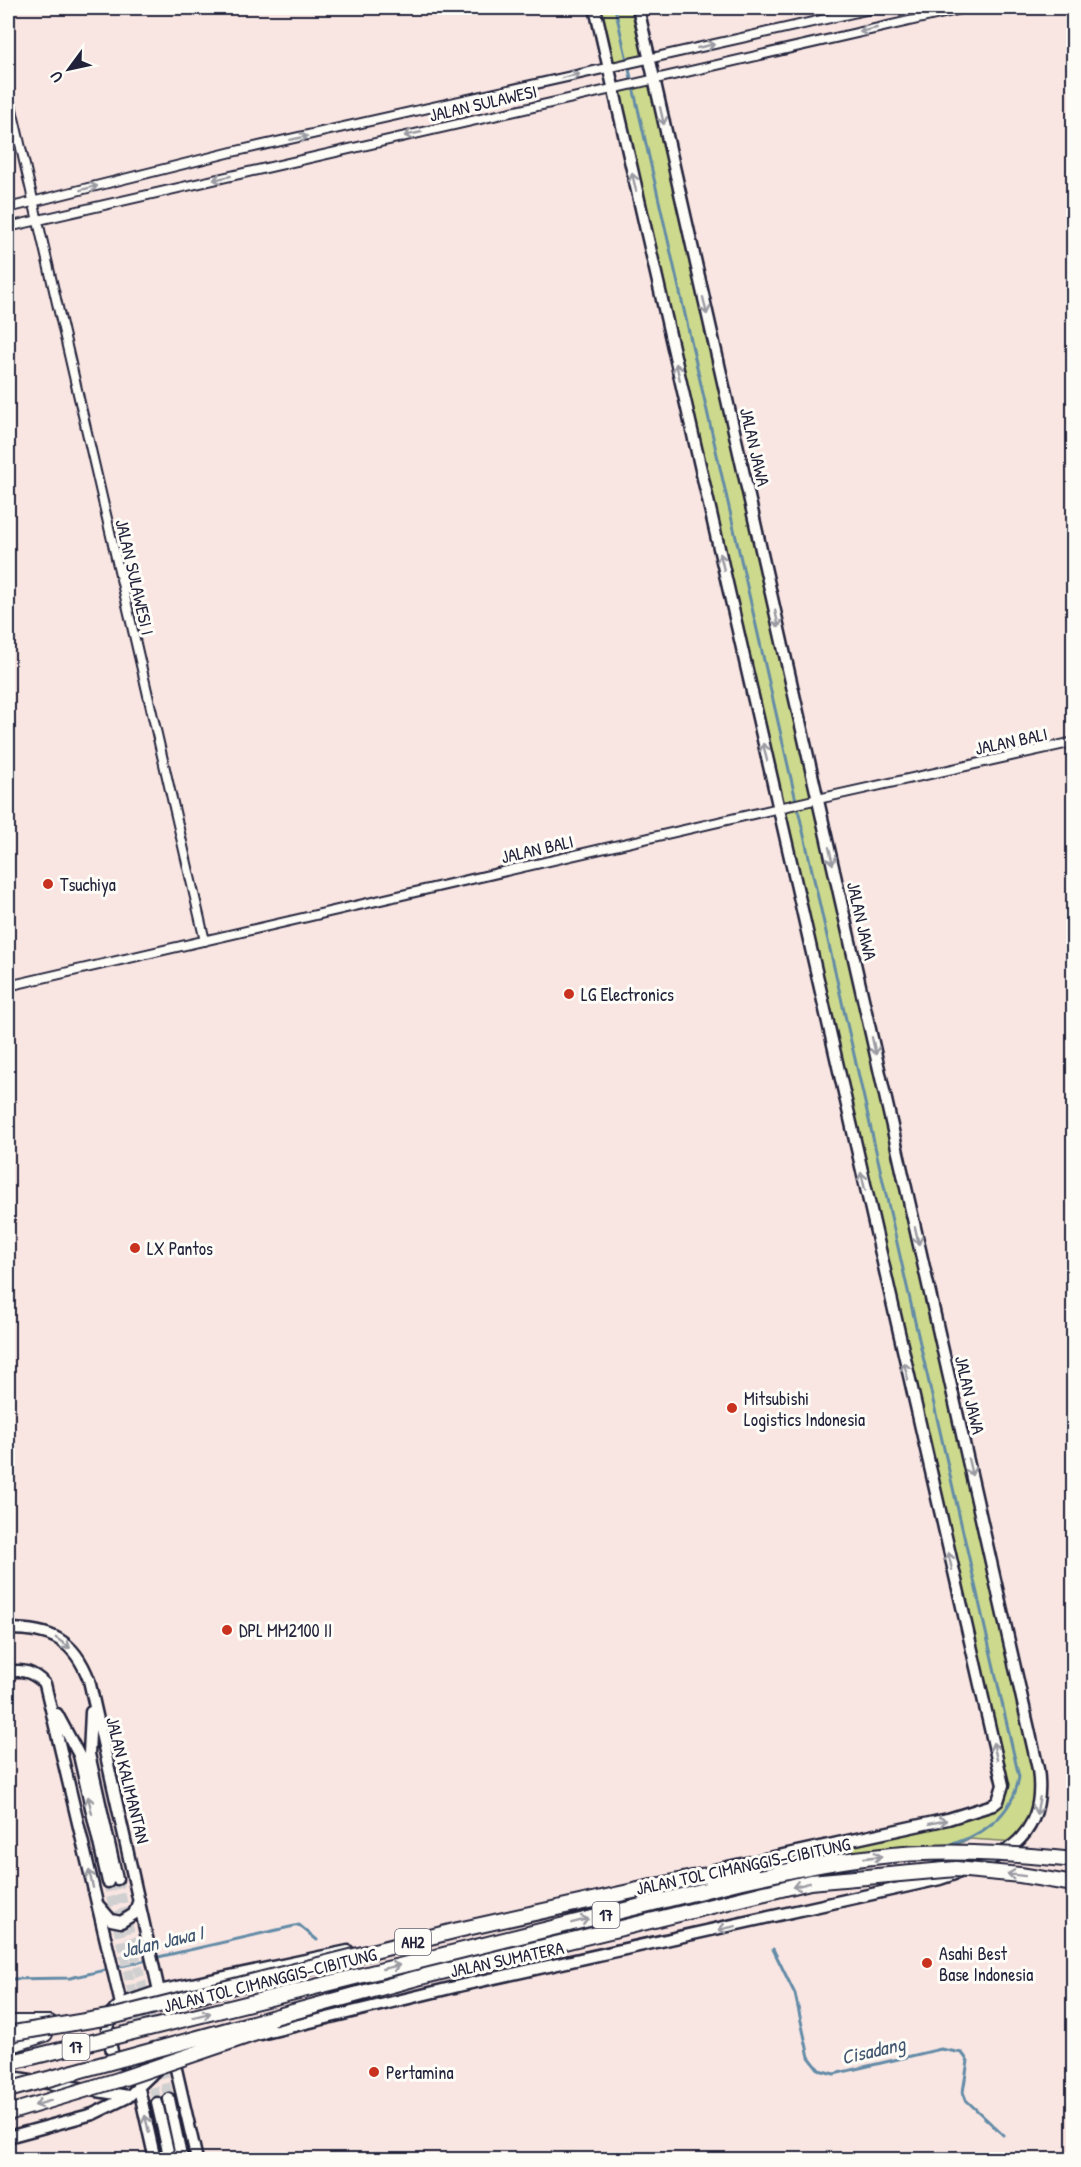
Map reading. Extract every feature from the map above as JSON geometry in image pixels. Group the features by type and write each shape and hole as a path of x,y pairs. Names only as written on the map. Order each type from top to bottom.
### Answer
{"highway":[{"name":"JALAN TOL CIMANGGIS–CIBITUNG","path":"8,2063 821,1864 875,1857 954,1853 1027,1855 1074,1860"},
{"name":"AH2","path":"8,2034 116,2012 447,1933 701,1876 821,1864"},
{"name":"JALAN TOL CIMANGGIS–CIBITUNG","path":"417,1978 810,1882 956,1869 1020,1875 1074,1884"},
{"path":"8,2113 118,2080 417,1978"},
{"name":"17","path":"8,2090 417,1978"},
{"path":"8,2044 116,2012"},
{"path":"8,2023 60,2024 97,2019"},
{"path":"8,2044 45,2034"}],"street":[{"path":"45,2034 116,2012 159,1991 948,1820 998,1801 1003,1785 613,67 595,8"},
{"name":"JALAN JAWA","path":"638,8 645,60 813,800 1038,1769 1039,1807 1033,1823 1022,1839"},
{"name":"JALAN SULAWESI","path":"8,208 232,152 875,8"},
{"name":"JALAN SULAWESI","path":"8,227 966,8"},
{"name":"JALAN SULAWESI I","path":"8,92 205,941"},
{"name":"JALAN BALI","path":"8,986 1074,742"},
{"name":"JALAN KALIMANTAN","path":"8,1629 47,1632 68,1645 82,1661 92,1694 139,1894 159,1991"},
{"path":"8,1672 22,1670 35,1674 45,1684 51,1703 114,1980 116,2012 107,2028 113,2056 127,2063 139,2089 155,2160"},
{"path":"51,1703 79,1755 112,1881 89,1754 92,1694"},
{"name":"JALAN SUMATERA","path":"127,2063 940,1879 987,1863 1022,1839"},
{"path":"96,1902 106,1916 121,1922 137,1911 139,1894"},
{"path":"8,2137 93,2114 128,2097 139,2089 173,2053"},
{"path":"173,2053 197,2160"},
{"path":"8,2079 18,2078 128,2097"},
{"path":"169,2099 182,2160"},
{"path":"157,2103 170,2160"}],"shaded area":[{"path":"8,8 1073,8 1073,2159 8,2160"}],"green space":[{"path":"595,8 638,8 649,59 608,68"},
{"path":"654,79 1038,1769 1039,1807 1018,1842 968,1839 961,1843 834,1854 822,1845 993,1805 1001,1794 613,88"}],"waterway":[{"path":"615,8 1019,1777 1010,1803 993,1823 970,1837 944,1846"},
{"path":"822,1875 868,1864"},
{"path":"453,1959 649,1915"},
{"name":"Jalan Jawa I","path":"154,1958 299,1925 317,1940"},
{"name":"Cisadang","path":"773,1949 795,1994 809,2057 819,2070 834,2074 941,2049 962,2053 968,2061 963,2092 966,2100 1003,2135"},
{"name":"Jalan Jawa I","path":"116,1967 148,1960"},
{"name":"Jalan Jawa I","path":"8,1979 70,1978 110,1969"}],"tunnel":[{"path":"117,1879 169,2099"},
{"path":"108,1882 157,2103"}],"place":[{"name":"Tsuchiya","path":"48,884"},
{"name":"LG Electronics","path":"569,994"},
{"name":"LX Pantos","path":"135,1248"},
{"name":"Mitsubishi Logistics Indonesia","path":"732,1408"},
{"name":"DPL MM2100 II","path":"227,1630"},
{"name":"Asahi Best Base Indonesia","path":"927,1963"},
{"name":"Pertamina","path":"374,2072"}]}
